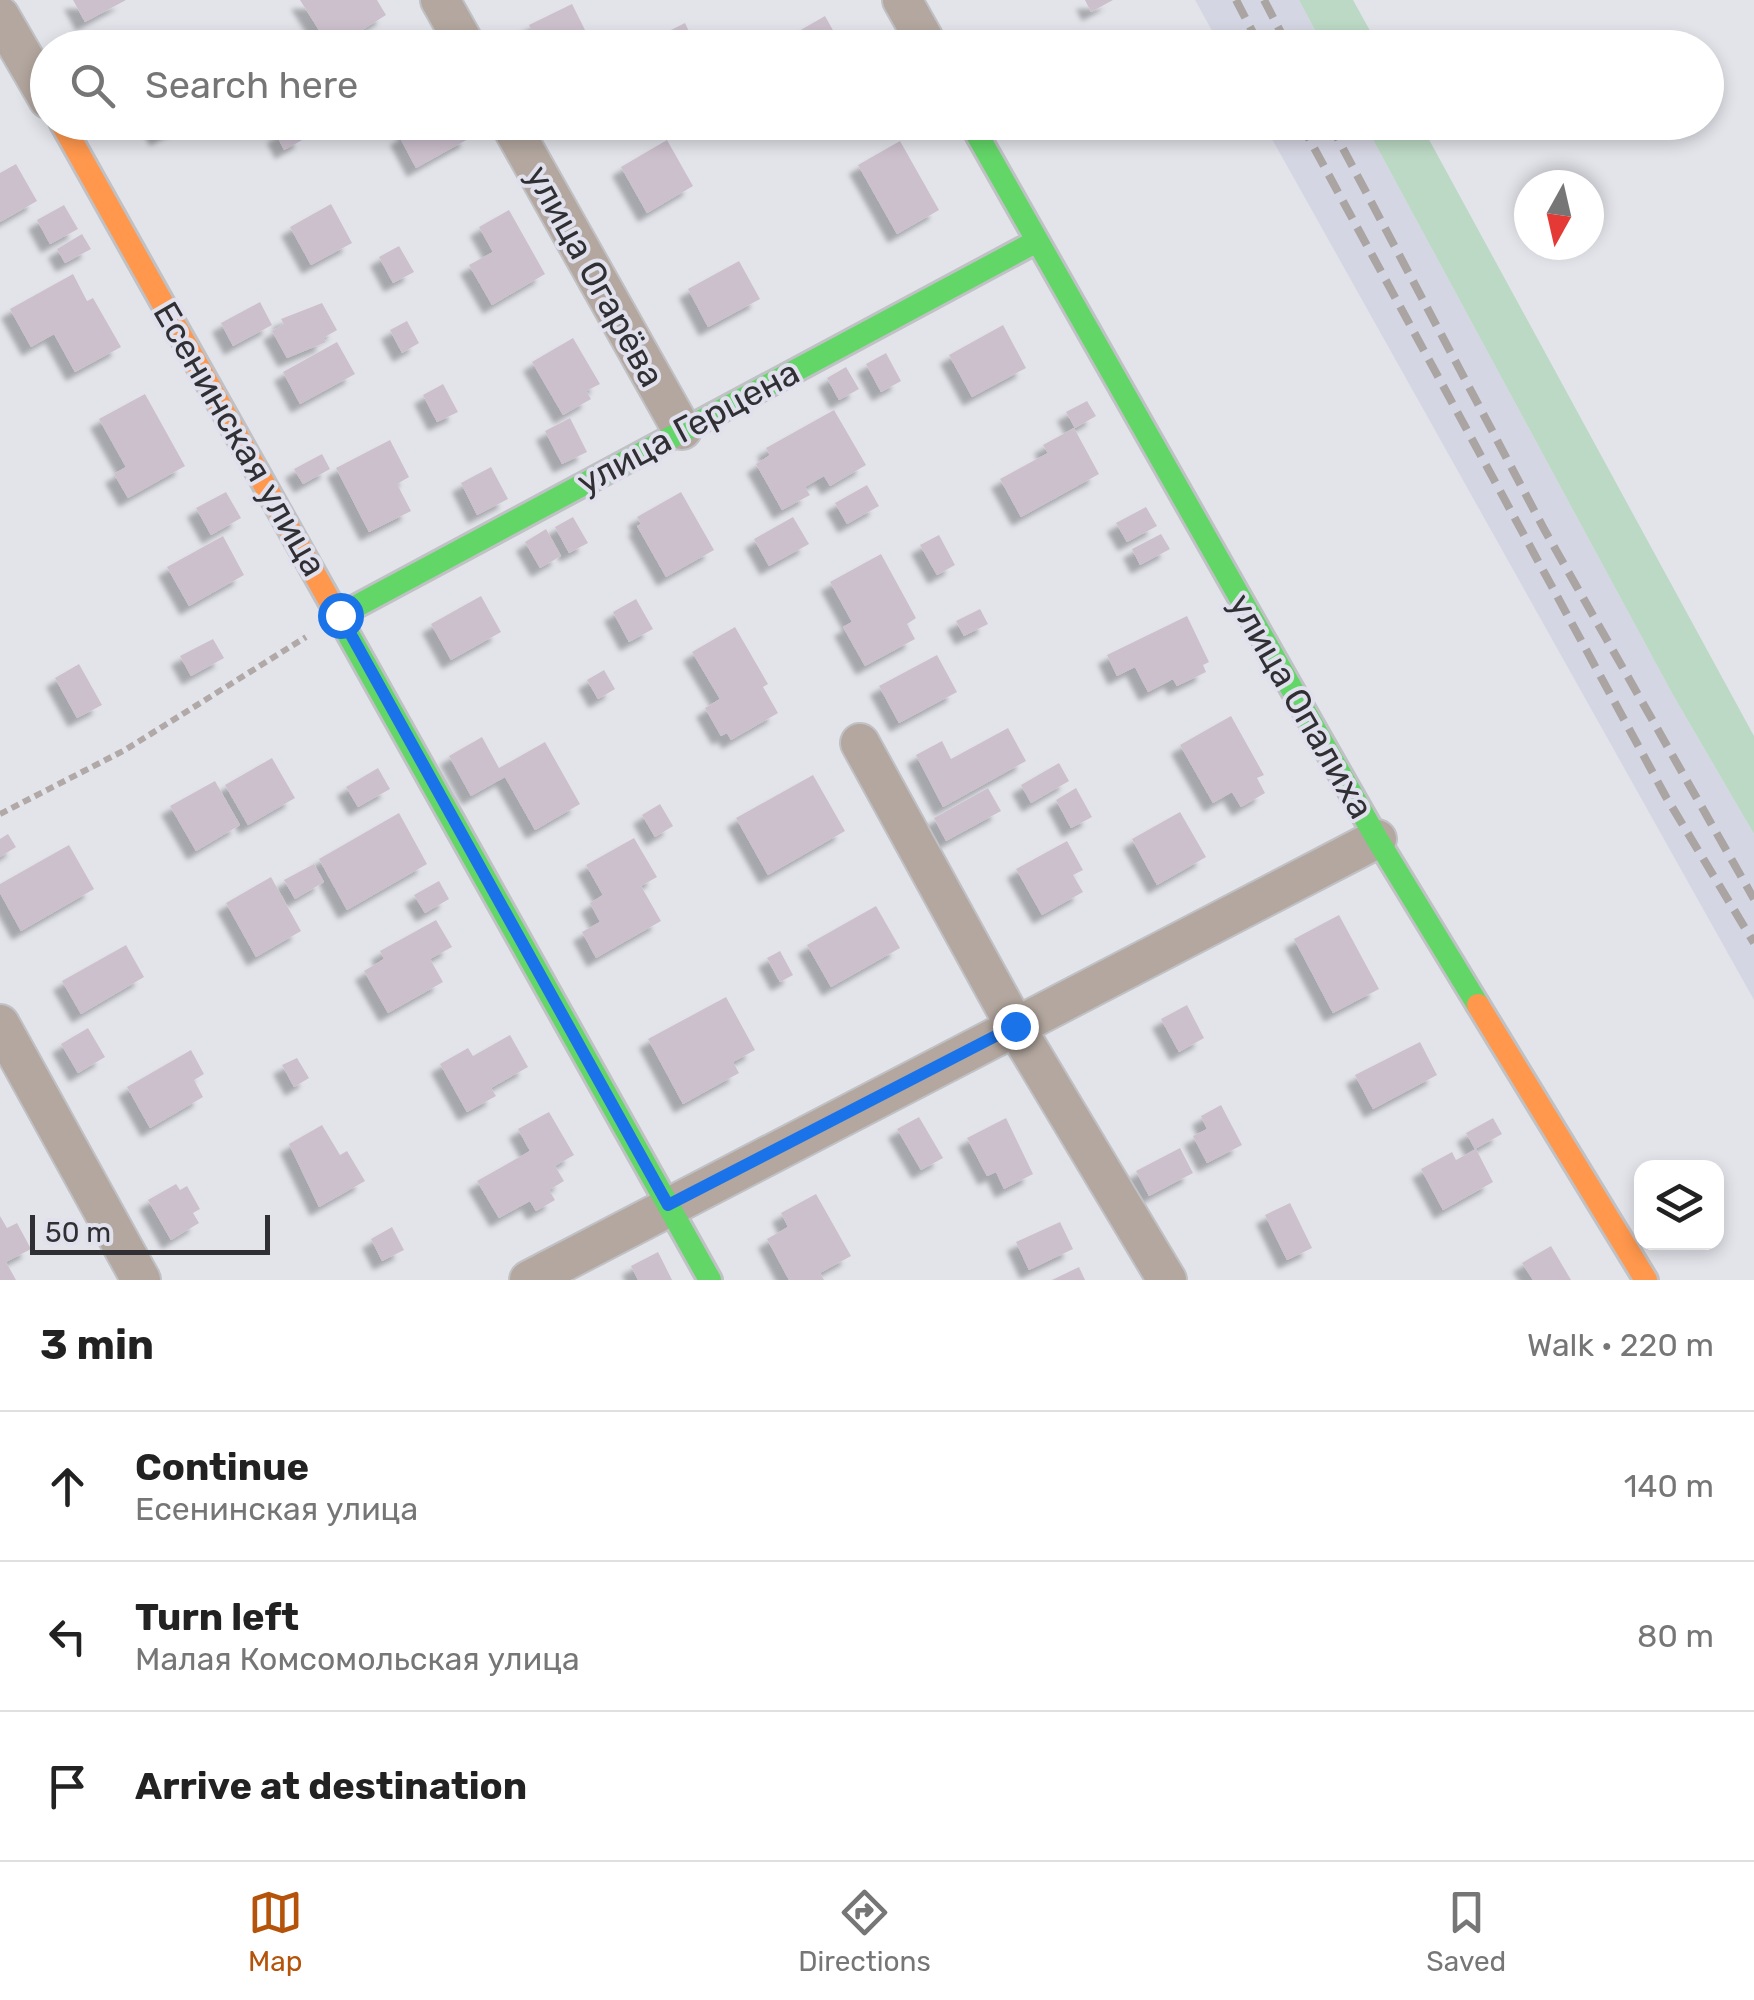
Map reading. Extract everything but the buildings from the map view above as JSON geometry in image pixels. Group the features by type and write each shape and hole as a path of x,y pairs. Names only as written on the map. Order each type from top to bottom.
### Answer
{"street":[{"path":"440,0 457,30"},
{"path":"902,0 919,30"},
{"path":"0,16 30,68"},
{"name":"Есенинская улица","path":"71,140 710,1280"},
{"name":"улица Огарёва","path":"519,140 682,430"},
{"name":"улица Опалиха","path":"980,140 1377,839 1646,1280"},
{"name":"улица Герцена","path":"340,615 1037,241"},
{"path":"860,743 1015,1026 1167,1280"},
{"path":"529,1280 1377,839"},
{"path":"0,1024 141,1280"}],"path":[{"path":"0,814 125,750 340,615"}],"shaded area":[{"path":"1195,0 1299,0 1315,30 1212,30"},
{"path":"1273,140 1373,140 1673,695 1754,834 1754,1000"}],"green space":[{"path":"1299,0 1353,0 1370,30 1315,30"},
{"path":"1373,140 1429,140 1754,736 1754,834 1673,695"}],"railway":[{"path":"1236,0 1252,30"},
{"path":"1264,0 1280,30"},
{"path":"1310,140 1666,797 1754,943"},
{"path":"1339,140 1544,529 1754,899"}],"traffic: fast":[{"path":"980,140 1377,839 1478,1005"},
{"path":"340,615 1037,241"},
{"path":"342,623 710,1280"}],"traffic: slow":[{"path":"71,140 342,623"},
{"path":"1478,1005 1646,1280"}],"route":[{"path":"340,615 668,1205 1015,1026"}]}
